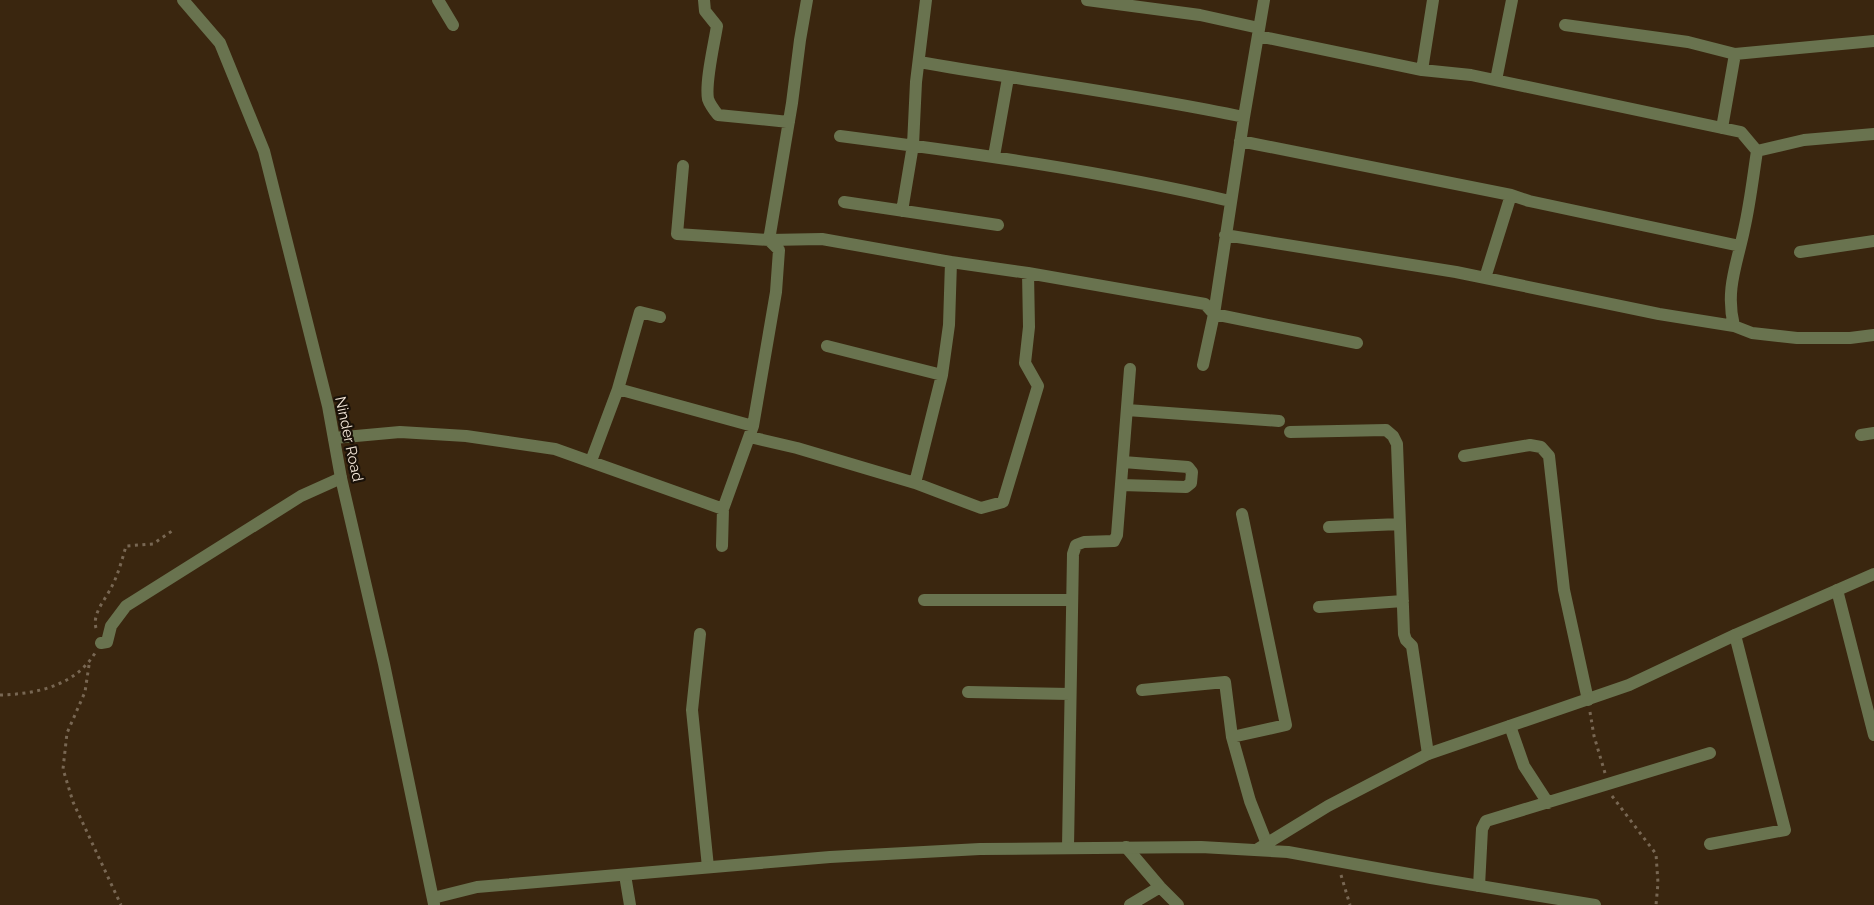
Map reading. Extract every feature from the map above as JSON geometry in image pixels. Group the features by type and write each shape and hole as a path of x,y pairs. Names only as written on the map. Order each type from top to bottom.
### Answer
{"street":[{"name":"Ninder Road","path":"183,0 220,42 264,151 334,438 434,901"},
{"path":"438,0 453,25"},
{"path":"704,0 705,11 717,26 708,88 708,100 713,110 718,115 789,122"},
{"path":"769,240 807,0"},
{"path":"902,211 913,145 926,0"},
{"path":"1087,0 1200,15 1259,32 1422,70 1497,80 1741,132 1757,151 1730,308 1734,326"},
{"path":"1203,365 1214,314 1230,201 1264,0"},
{"path":"1422,70 1433,0"},
{"path":"1497,80 1512,0"},
{"path":"1565,25 1688,42 1735,54 1874,41"},
{"path":"1722,128 1735,54"},
{"path":"919,62 1008,78 1166,100 1244,117"},
{"path":"994,156 1008,78"},
{"path":"1757,151 1804,140 1874,134"},
{"path":"840,136 994,156 1165,186 1230,201"},
{"path":"1240,141 1511,195 1529,201 1740,246"},
{"path":"683,166 677,234 769,240 822,239 1205,304 1214,314 1357,343"},
{"path":"1485,278 1511,195"},
{"path":"844,202 998,225"},
{"path":"1225,235 1485,278 1659,314 1734,326 1752,333 1797,338 1850,338 1874,335"},
{"path":"722,546 723,509 752,432 776,292 779,250 769,240"},
{"path":"1800,252 1874,241"},
{"path":"915,483 942,375 949,325 951,262"},
{"path":"618,389 797,448 915,483 981,508 1003,502 1038,386 1025,363 1029,327 1028,273"},
{"path":"591,461 618,389 640,312 660,317"},
{"path":"827,346 942,375"},
{"path":"1068,847 1072,561 1076,545 1084,542 1114,541 1117,535 1130,369"},
{"path":"1127,410 1280,420"},
{"path":"1290,432 1386,430 1393,436 1396,444 1404,634 1412,646 1428,754"},
{"path":"334,438 400,432 466,436 555,449 723,509"},
{"path":"1861,435 1874,433"},
{"path":"1464,456 1530,445 1542,447 1549,456 1564,590 1588,700"},
{"path":"1122,485 1186,487 1191,483 1192,472 1188,467 1123,462"},
{"path":"101,643 107,642 111,626 126,606 301,496 341,477"},
{"path":"1232,736 1286,725 1242,514"},
{"path":"1329,527 1400,524"},
{"path":"1262,847 1328,806 1428,754 1629,686 1735,635 1874,574"},
{"path":"1837,590 1874,735"},
{"path":"924,600 1071,600"},
{"path":"1319,607 1402,601"},
{"path":"700,634 692,710 708,867"},
{"path":"1710,844 1785,830 1735,635"},
{"path":"1142,690 1225,682 1232,736 1262,847"},
{"path":"969,692 1070,694"},
{"path":"1510,726 1524,766 1548,803"},
{"path":"1479,886 1482,829 1486,821 1710,753"},
{"path":"1126,847 1178,905"},
{"path":"434,901 477,887 830,857 980,849 1262,847 1595,905"},
{"path":"626,875 630,905"},
{"path":"1130,905 1160,887"}],"path":[{"path":"0,694 43,691 73,677 89,664 101,643 95,624 101,604 112,587 126,546 153,544 172,531"},
{"path":"89,664 85,692 67,733 63,769 73,802 121,905"},
{"path":"1588,700 1594,736 1613,799 1621,806 1656,854 1658,883 1656,905"},
{"path":"1337,861 1350,905"}]}
